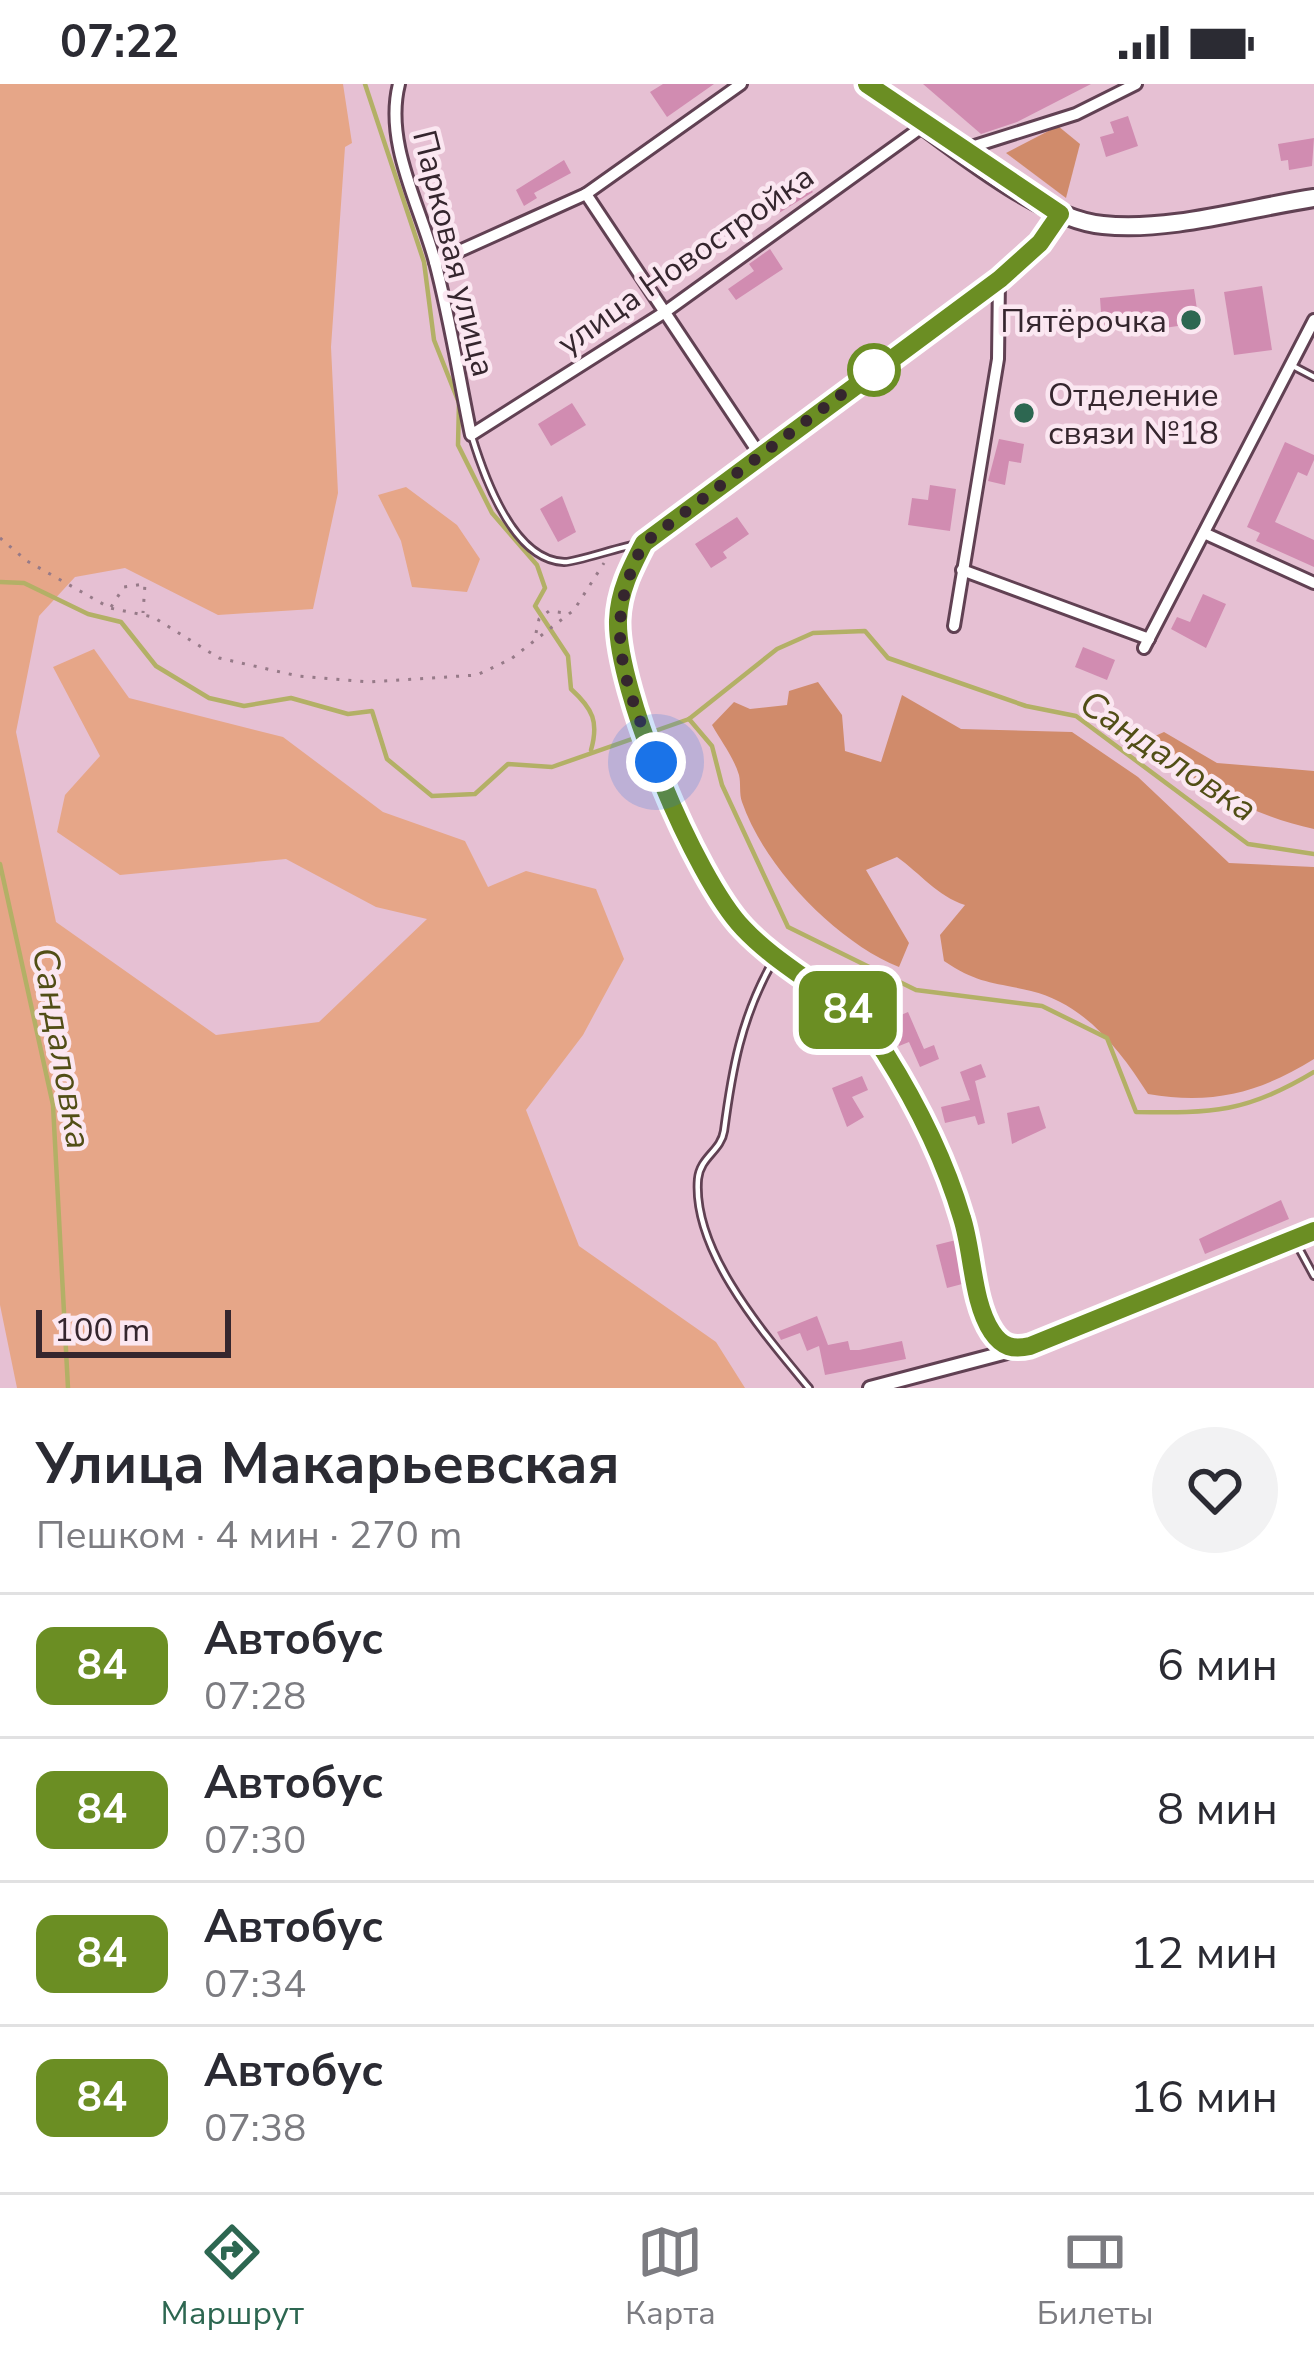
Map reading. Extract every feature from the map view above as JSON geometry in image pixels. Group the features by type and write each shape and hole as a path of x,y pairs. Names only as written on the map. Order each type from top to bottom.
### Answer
{"main road":[{"path":"868,84 1018,190 1060,214 1102,225 1314,198"}],"street":[{"name":"Парковая улица","path":"399,84 393,110 397,139 435,262 471,435"},
{"path":"435,262 586,194 741,84"},
{"path":"962,150 1076,114 1136,84"},
{"name":"улица Новостройка","path":"471,435 664,312 926,124"},
{"path":"586,194 760,454"},
{"path":"1016,1349 1003,1344 986,1319 962,1215 940,1157 885,1052 856,1016 774,960 737,923 720,896 630,697 618,624 625,580 644,543 1000,279 1040,243 1060,214"},
{"path":"954,626 998,359 1000,279"},
{"path":"962,570 1146,644 1314,320"},
{"path":"1204,533 1314,583"},
{"path":"870,1388 1016,1349 1314,1231"}],"lane":[{"path":"1291,364 1314,377"},
{"path":"471,435 482,470 532,550 565,563 597,550 644,543"},
{"path":"774,960 739,1037 723,1139 703,1162 698,1184 709,1229 734,1291 809,1388"},
{"path":"1292,1236 1314,1276"}],"path":[{"path":"0,538 27,561 110,608 143,615 219,658 298,676 368,682 477,675 511,659 568,613 596,568 615,555"},
{"path":"110,608 135,583 145,584 143,615"},
{"path":"536,635 539,619 548,611 568,613"}],"shaded area":[{"path":"0,84 343,84 352,143 345,147 331,347 338,493 313,609 218,615 125,568 75,577 39,616 16,732 56,922 216,1035 319,1022 427,919 376,907 286,859 120,875 57,832 65,795 100,756 53,667 94,649 129,698 283,737 383,812 465,841 488,887 526,871 596,889 624,959 583,1035 526,1110 579,1246 716,1342 745,1388 17,1388 0,1305"},
{"path":"1058,126 1080,144 1066,198 1006,153"},
{"path":"406,487 457,525 480,559 467,592 412,587 401,541 378,495"},
{"path":"818,682 842,715 845,751 881,762 902,695 961,729 1072,732 1138,777 1229,863 1314,867 1314,1059 1235,1093 1194,1098 1148,1094 1113,1046 1068,1006 976,978 944,961 940,935 965,905 897,857 866,870 909,943 899,967 851,940 806,900 767,852 742,802 737,769 712,725 734,702 750,709 787,705 789,691"},
{"path":"1164,732 1217,763 1314,771 1314,829 1266,815 1203,784 1144,741"}],"building":[{"path":"663,84 714,84 667,117 650,92"},
{"path":"923,84 1091,84 1017,122 981,134"},
{"path":"1128,116 1138,146 1106,157 1100,137 1114,133 1110,122"},
{"path":"1314,138 1312,166 1289,170 1288,160 1281,161 1278,144"},
{"path":"564,160 571,173 534,193 537,198 524,206 516,190"},
{"path":"800,174 813,192 779,213 767,197"},
{"path":"770,249 783,269 736,300 728,289 754,271 749,264"},
{"path":"1262,286 1272,350 1234,355 1224,292"},
{"path":"1194,289 1199,323 1157,329 1156,321 1102,327 1100,298"},
{"path":"572,403 586,425 551,446 538,424"},
{"path":"999,439 1024,444 1021,463 1009,461 1005,485 988,481"},
{"path":"1285,442 1314,455 1314,460 1307,476 1298,472 1275,522 1314,540 1314,567 1256,541 1260,533 1247,527"},
{"path":"930,485 956,489 950,531 908,525 912,498 928,500"},
{"path":"562,496 576,532 558,542 540,509"},
{"path":"737,517 749,534 723,552 727,558 711,568 695,544"},
{"path":"1203,594 1226,604 1206,648 1171,629 1177,617 1190,622"},
{"path":"1083,647 1115,660 1107,680 1075,667"},
{"path":"908,1012 924,1049 934,1045 939,1059 920,1067 909,1042 899,1046 887,1021"},
{"path":"981,1064 986,1077 975,1081 985,1123 978,1125 975,1116 945,1123 941,1107 970,1100 960,1072"},
{"path":"862,1076 868,1090 852,1097 864,1117 847,1127 832,1088"},
{"path":"1039,1106 1046,1128 1012,1144 1007,1113"},
{"path":"1281,1200 1289,1219 1205,1254 1199,1239"},
{"path":"956,1240 966,1283 947,1288 936,1245"},
{"path":"817,1316 828,1345 848,1341 850,1350 859,1350 902,1341 906,1359 825,1375 819,1346 807,1351 800,1333 781,1340 777,1332"}],"waterway":[{"path":"365,84 424,262 434,340 459,403 458,445 492,513 537,565 545,588 535,606 568,656 571,689 592,716 591,750"},
{"name":"Сандаловка","path":"0,582 24,583 88,614 121,622 156,666 209,698 244,706 291,698 348,714 372,711 387,759 432,796 475,794 508,764 552,767 689,719 777,649 813,633 865,631 888,658 1026,706 1076,716 1248,844 1314,854"},
{"path":"689,719 712,746 722,785 788,927 916,990 1042,1006 1107,1038 1136,1112 1228,1108 1268,1096 1314,1072"},
{"name":"Сандаловка","path":"0,864 53,1105 68,1388"}],"bus line":[{"name":"84","path":"867,84 1060,214 1040,243 1000,279 644,543 625,580 618,624 630,697 699,858 737,923 774,960 856,1016 885,1052 940,1157 962,1215 986,1319 1003,1344 1016,1349 1030,1346 1222,1264 1314,1231"}],"place":[{"name":"Пятёрочка","path":"1191,320"},
{"name":"Отделение связи №18","path":"1024,413"}],"route":[{"path":"656,762 624,677 618,624 625,580 644,543 874,370"}]}
